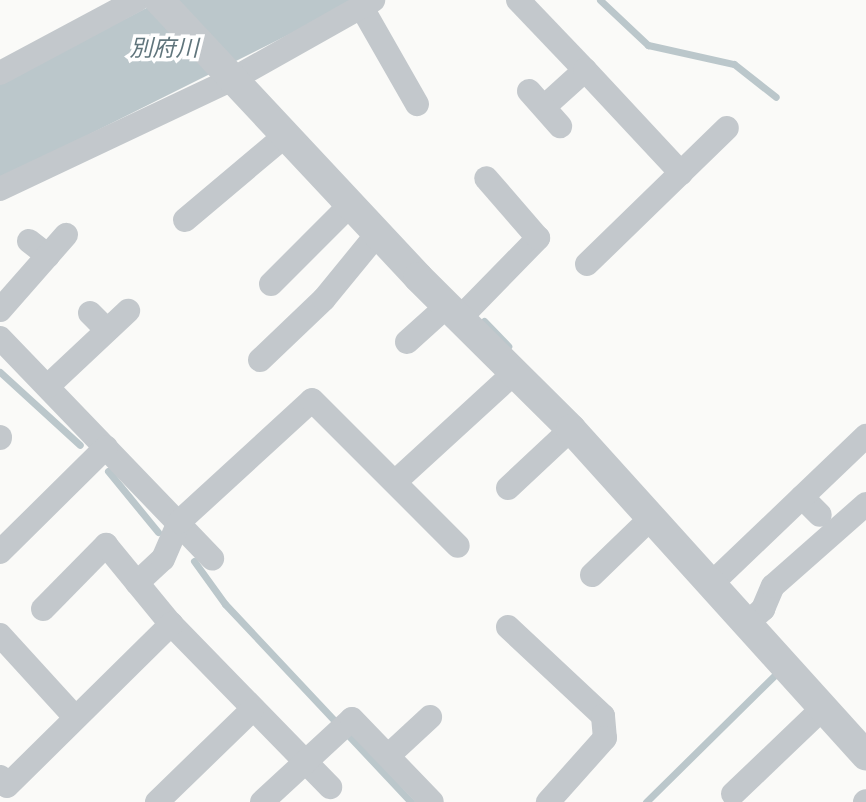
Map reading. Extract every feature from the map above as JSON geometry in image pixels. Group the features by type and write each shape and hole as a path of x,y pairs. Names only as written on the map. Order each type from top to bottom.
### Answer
{"street":[{"path":"0,74 137,0"},
{"path":"159,0 350,205 571,429 650,519 718,580 754,618 822,709 866,756"},
{"path":"518,0 681,173"},
{"path":"0,189 233,79 367,3 417,104"},
{"path":"560,126 536,99 585,69"},
{"path":"587,264 615,248 681,173 727,128"},
{"path":"185,220 286,135"},
{"path":"407,342 454,312 543,234 486,178"},
{"path":"271,284 350,205"},
{"path":"260,360 324,299 378,233"},
{"path":"0,310 38,248 66,235"},
{"path":"48,386 98,321 128,311"},
{"path":"0,338 106,447 177,527 212,558"},
{"path":"395,482 515,372"},
{"path":"137,583 163,559 177,527 312,400 458,546"},
{"path":"508,488 571,429"},
{"path":"718,580 811,506 866,436"},
{"path":"0,552 106,447"},
{"path":"754,618 772,586 866,504"},
{"path":"592,575 650,519"},
{"path":"43,609 106,545 171,624 330,787"},
{"path":"0,778 7,786 171,624"},
{"path":"508,627 603,716 605,738 548,802"},
{"path":"0,635 75,718"},
{"path":"733,794 822,709"},
{"path":"158,802 253,710"},
{"path":"389,755 430,717"},
{"path":"262,802 352,719 432,802"}],"water":[{"name":"別府川","path":"162,0 358,0 0,179 0,83"}],"waterway":[{"path":"600,0 648,45 734,64 776,97"},
{"path":"484,321 508,346"},
{"path":"0,372 80,445"},
{"path":"108,471 158,532"},
{"path":"194,561 225,604 411,802"},
{"path":"646,802 775,675"}]}
